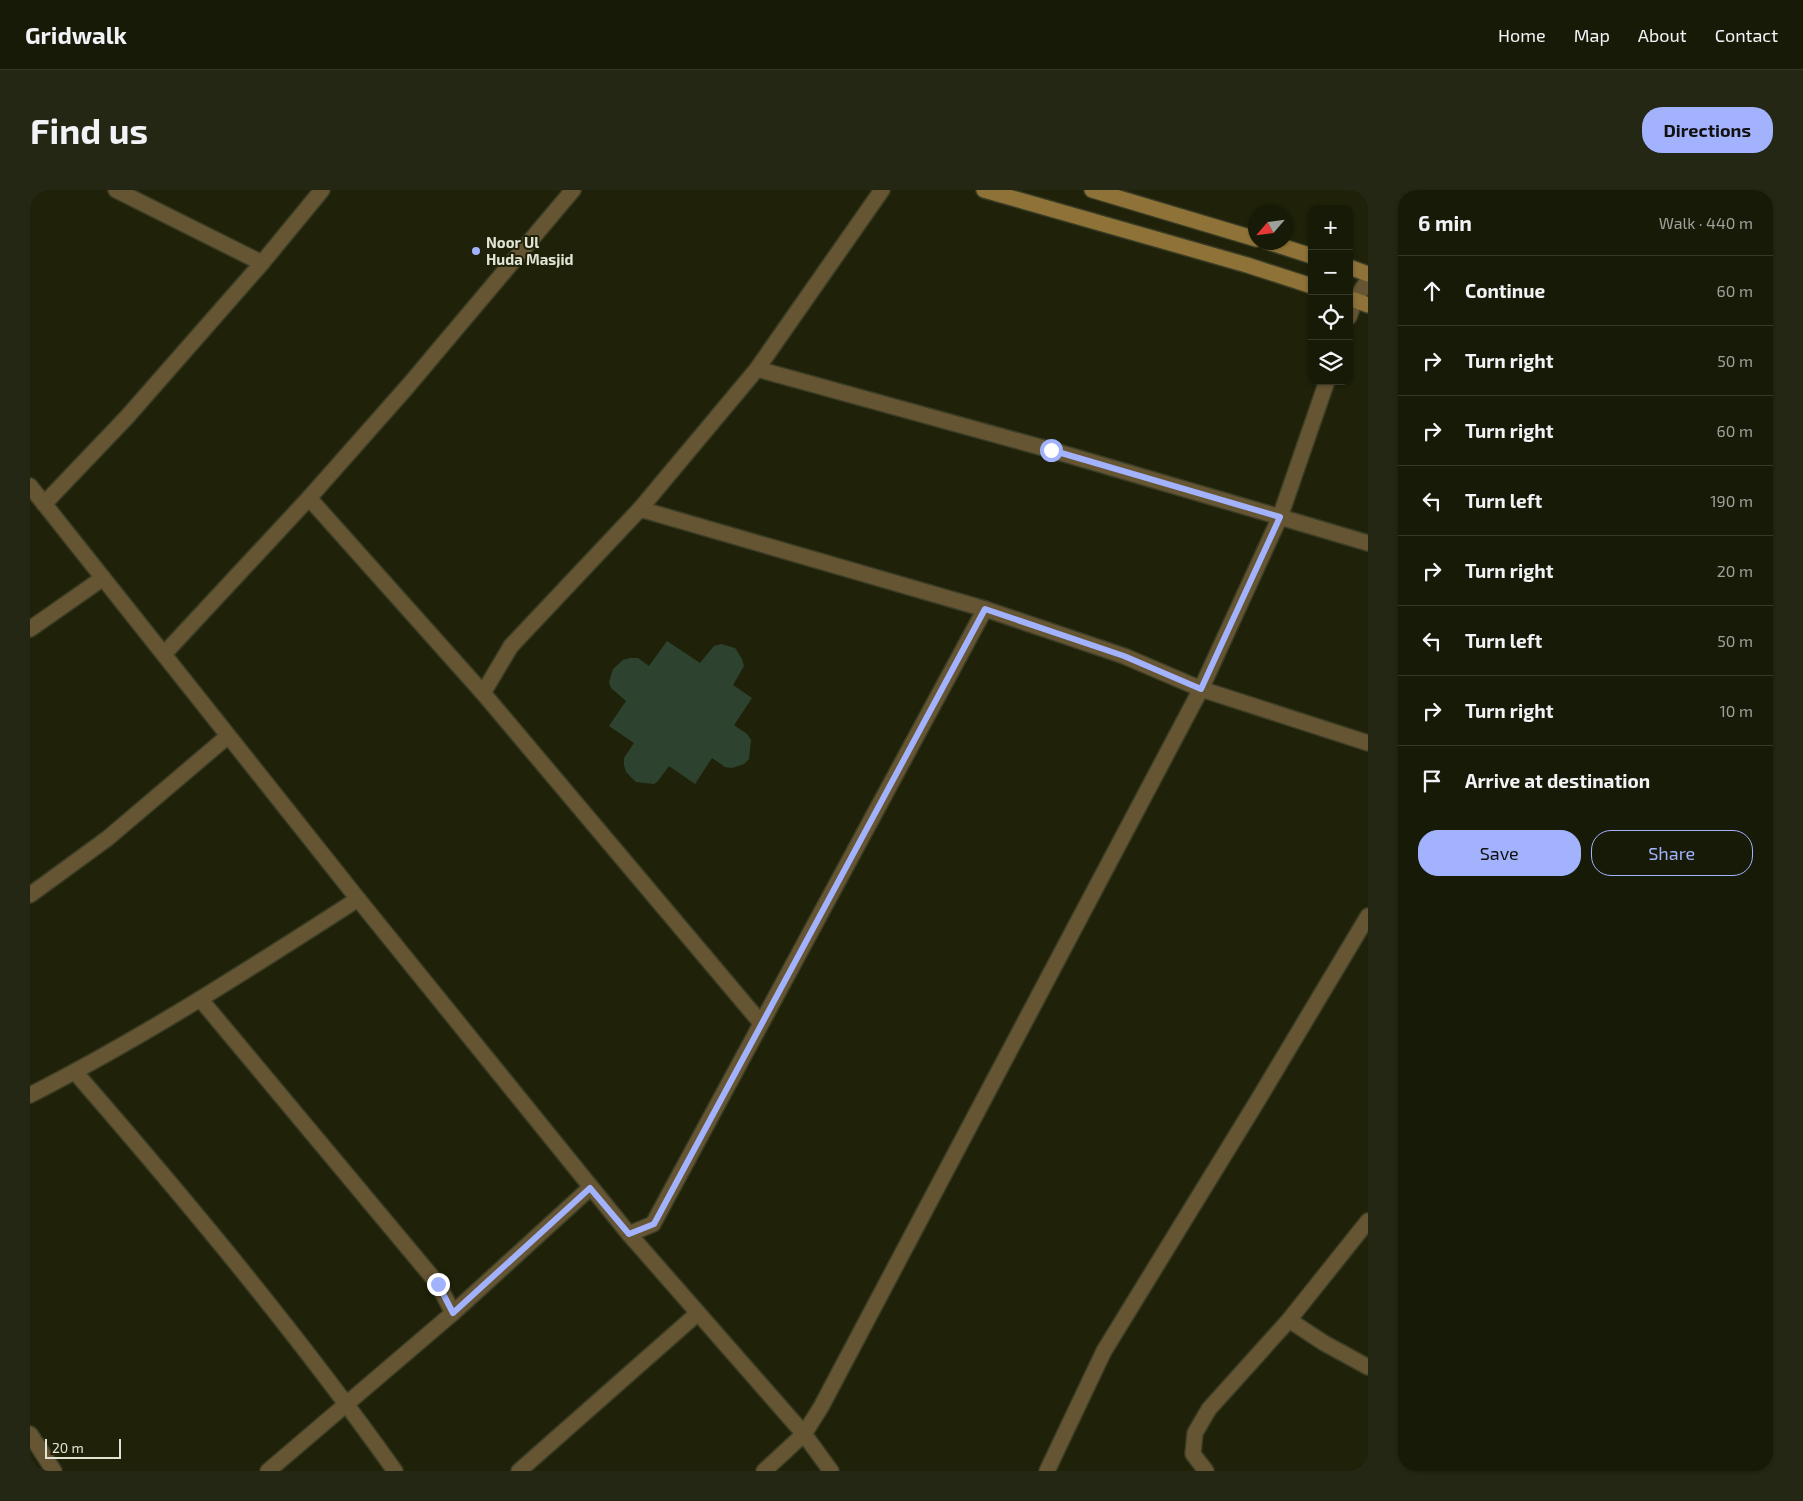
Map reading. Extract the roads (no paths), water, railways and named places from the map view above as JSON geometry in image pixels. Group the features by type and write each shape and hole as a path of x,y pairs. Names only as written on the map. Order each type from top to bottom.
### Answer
{"street":[{"path":"116,190 262,263"},
{"path":"44,504 128,417 262,263 322,190"},
{"path":"164,654 309,498 408,386 573,190"},
{"path":"483,692 511,646 640,509 757,369 882,190"},
{"path":"984,190 1247,265 1308,285"},
{"path":"1092,190 1248,237"},
{"path":"1293,250 1308,255"},
{"path":"1353,268 1368,274"},
{"path":"1357,301 1368,280"},
{"path":"757,369 1051,450 1368,543"},
{"path":"764,1471 804,1434 1201,689 1280,517 1326,385"},
{"path":"30,486 590,1188 804,1434 831,1471"},
{"path":"309,498 483,692 761,1023"},
{"path":"640,509 985,609 1124,656 1201,689 1368,743"},
{"path":"30,629 103,578"},
{"path":"629,1234 654,1224 985,609"},
{"path":"30,895 108,838 228,736"},
{"path":"30,1094 75,1072 201,1000 358,899"},
{"path":"1047,1471 1104,1351 1368,916"},
{"path":"201,1000 438,1284 453,1313"},
{"path":"75,1072 183,1197 347,1403 395,1471"},
{"path":"268,1471 453,1313 590,1188"},
{"path":"1206,1471 1193,1454 1195,1433 1209,1409 1289,1320 1368,1221"},
{"path":"518,1471 698,1313"},
{"path":"1289,1320 1324,1343 1368,1367"},
{"path":"30,1434 54,1471"}],"place":[{"name":"Noor Ul Huda Masjid","path":"476,251"}]}
